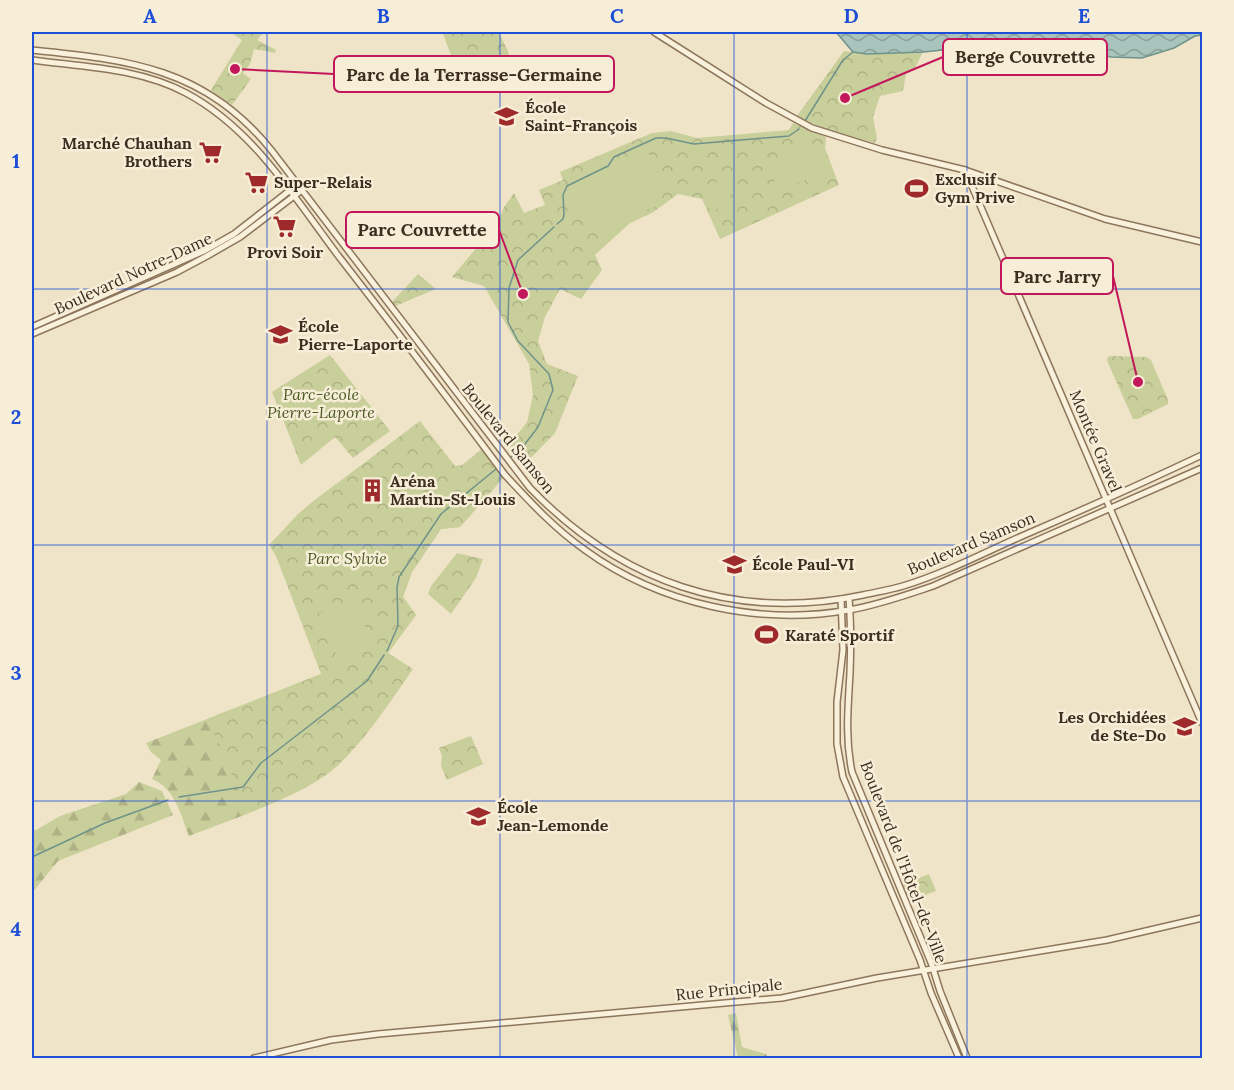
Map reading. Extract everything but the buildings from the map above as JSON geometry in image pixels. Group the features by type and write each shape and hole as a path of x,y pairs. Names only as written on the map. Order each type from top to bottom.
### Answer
{"street":[{"path":"654,32 766,103 812,128 882,150 965,170 1105,219 1203,242"},
{"name":"Boulevard Samson","path":"32,50 127,62 159,70 187,82 225,105 251,127 300,187 530,488 576,532 591,543 652,576 697,592 716,597 767,603 804,603 849,598 900,587 928,577 1203,455"},
{"name":"Boulevard Samson","path":"32,60 131,74 156,81 181,91 234,126 252,144 291,194 505,475 548,520 586,551 627,575 693,603 730,610 800,614 850,610 901,597 933,586 1203,468"},
{"name":"Montée Gravel","path":"965,170 1203,723"},
{"name":"Boulevard Notre-Dame","path":"32,334 177,272 207,256 240,237 300,187"},
{"name":"Boulevard Notre-Dame","path":"32,327 157,274 204,251 234,234 291,194"},
{"name":"Boulevard de l'Hôtel-de-Ville","path":"849,598 850,674 846,725 848,755 852,772 967,1059"},
{"name":"Boulevard de l'Hôtel-de-Ville","path":"841,599 843,650 837,702 837,744 843,777 959,1059"},
{"name":"Rue Principale","path":"254,1059 331,1040 378,1034 782,998 932,968 1107,940 1203,918"}],"green space":[{"path":"230,32 264,32 257,40 276,50 275,53 254,49 250,64 243,73 251,79 232,105 211,90 242,40"},
{"path":"499,32 513,63 464,85 457,68 439,75 435,66 452,58 443,34"},
{"path":"844,51 867,54 923,52 915,68 906,74 903,91 880,96 873,117 877,138 875,143 828,131 797,116"},
{"path":"793,123 826,137 825,148 839,185 720,239 702,199 678,194 652,213 630,223 595,255 602,270 581,299 560,289 545,317 538,341 547,364 578,376 555,433 524,465 509,445 527,422 533,395 529,364 484,286 452,277 498,222 504,207 514,193 524,213 545,205 539,190 563,180 560,172 652,133 671,131 697,138 789,130"},
{"path":"817,146 828,171 779,191 768,166"},
{"path":"647,149 663,192 659,196 661,205 638,213 639,215 617,227 601,229 586,224 576,211 566,188 611,165 627,171 623,158"},
{"path":"724,179 733,202 711,212 701,189"},
{"path":"418,274 436,289 393,307 390,304"},
{"name":"Parc-école Pierre-Laporte","path":"330,355 390,431 353,458 335,437 301,465 272,392"},
{"path":"1110,356 1146,357 1151,360 1168,404 1138,419 1133,419 1108,363 1107,358"},
{"name":"Parc Sylvie","path":"420,421 455,466 462,465 482,449 504,477 460,527 441,529 412,572 403,597 416,615 388,653 413,669 373,726 350,754 326,775 298,792 247,814 223,752 207,719 321,674 276,556 269,545 312,502"},
{"path":"482,449 504,477 460,527 441,529 412,572 403,597 416,615 388,653 245,806 247,814 189,836 172,795 160,783 152,779 161,760 151,752 146,743 321,674 459,470"},
{"path":"457,553 483,559 476,578 451,614 428,594 431,586"},
{"path":"354,600 372,645 338,659 319,613"},
{"path":"471,736 483,764 447,780 441,766 442,756 439,748"},
{"path":"139,782 162,791 173,815 58,861 32,893 32,829 36,830 60,816 126,794"},
{"path":"929,874 936,891 905,903 898,887"},
{"path":"736,1013 742,1047 766,1054 768,1058 738,1058 728,1015"}],"water":[{"path":"836,32 1202,32 1202,35 1195,36 1174,48 1142,58 1111,57 1054,43 1034,41 923,52 867,54 853,52"}],"waterway":[{"path":"805,121 843,60 853,52"},
{"path":"557,224 563,219 563,195 567,186 608,166 614,157 656,138 694,144 789,136 799,129"},
{"path":"510,458 538,427 553,390 549,374 518,341 508,322 509,288 518,260 554,227"},
{"path":"387,651 398,626 399,577 441,514 496,469"},
{"path":"179,797 243,787 261,763 367,681 384,655"},
{"path":"32,857 105,823 168,800"}],"place":[{"name":"Parc de la Terrasse-Germaine","path":"235,69"},
{"name":"Berge Couvrette","path":"845,98"},
{"name":"École Saint-François","path":"507,116"},
{"name":"Marché Chauhan Brothers","path":"210,152"},
{"name":"Super-Relais","path":"256,182"},
{"name":"Exclusif Gym Prive","path":"917,188"},
{"name":"Provi Soir","path":"285,227"},
{"name":"Parc Couvrette","path":"523,294"},
{"name":"École Pierre-Laporte","path":"280,335"},
{"name":"Parc Jarry","path":"1138,382"},
{"name":"Aréna Martin-St-Louis","path":"372,490"},
{"name":"École Paul-VI","path":"734,564"},
{"name":"Karaté Sportif","path":"767,635"},
{"name":"Les Orchidées de Ste-Do","path":"1184,726"},
{"name":"École Jean-Lemonde","path":"479,816"}]}
